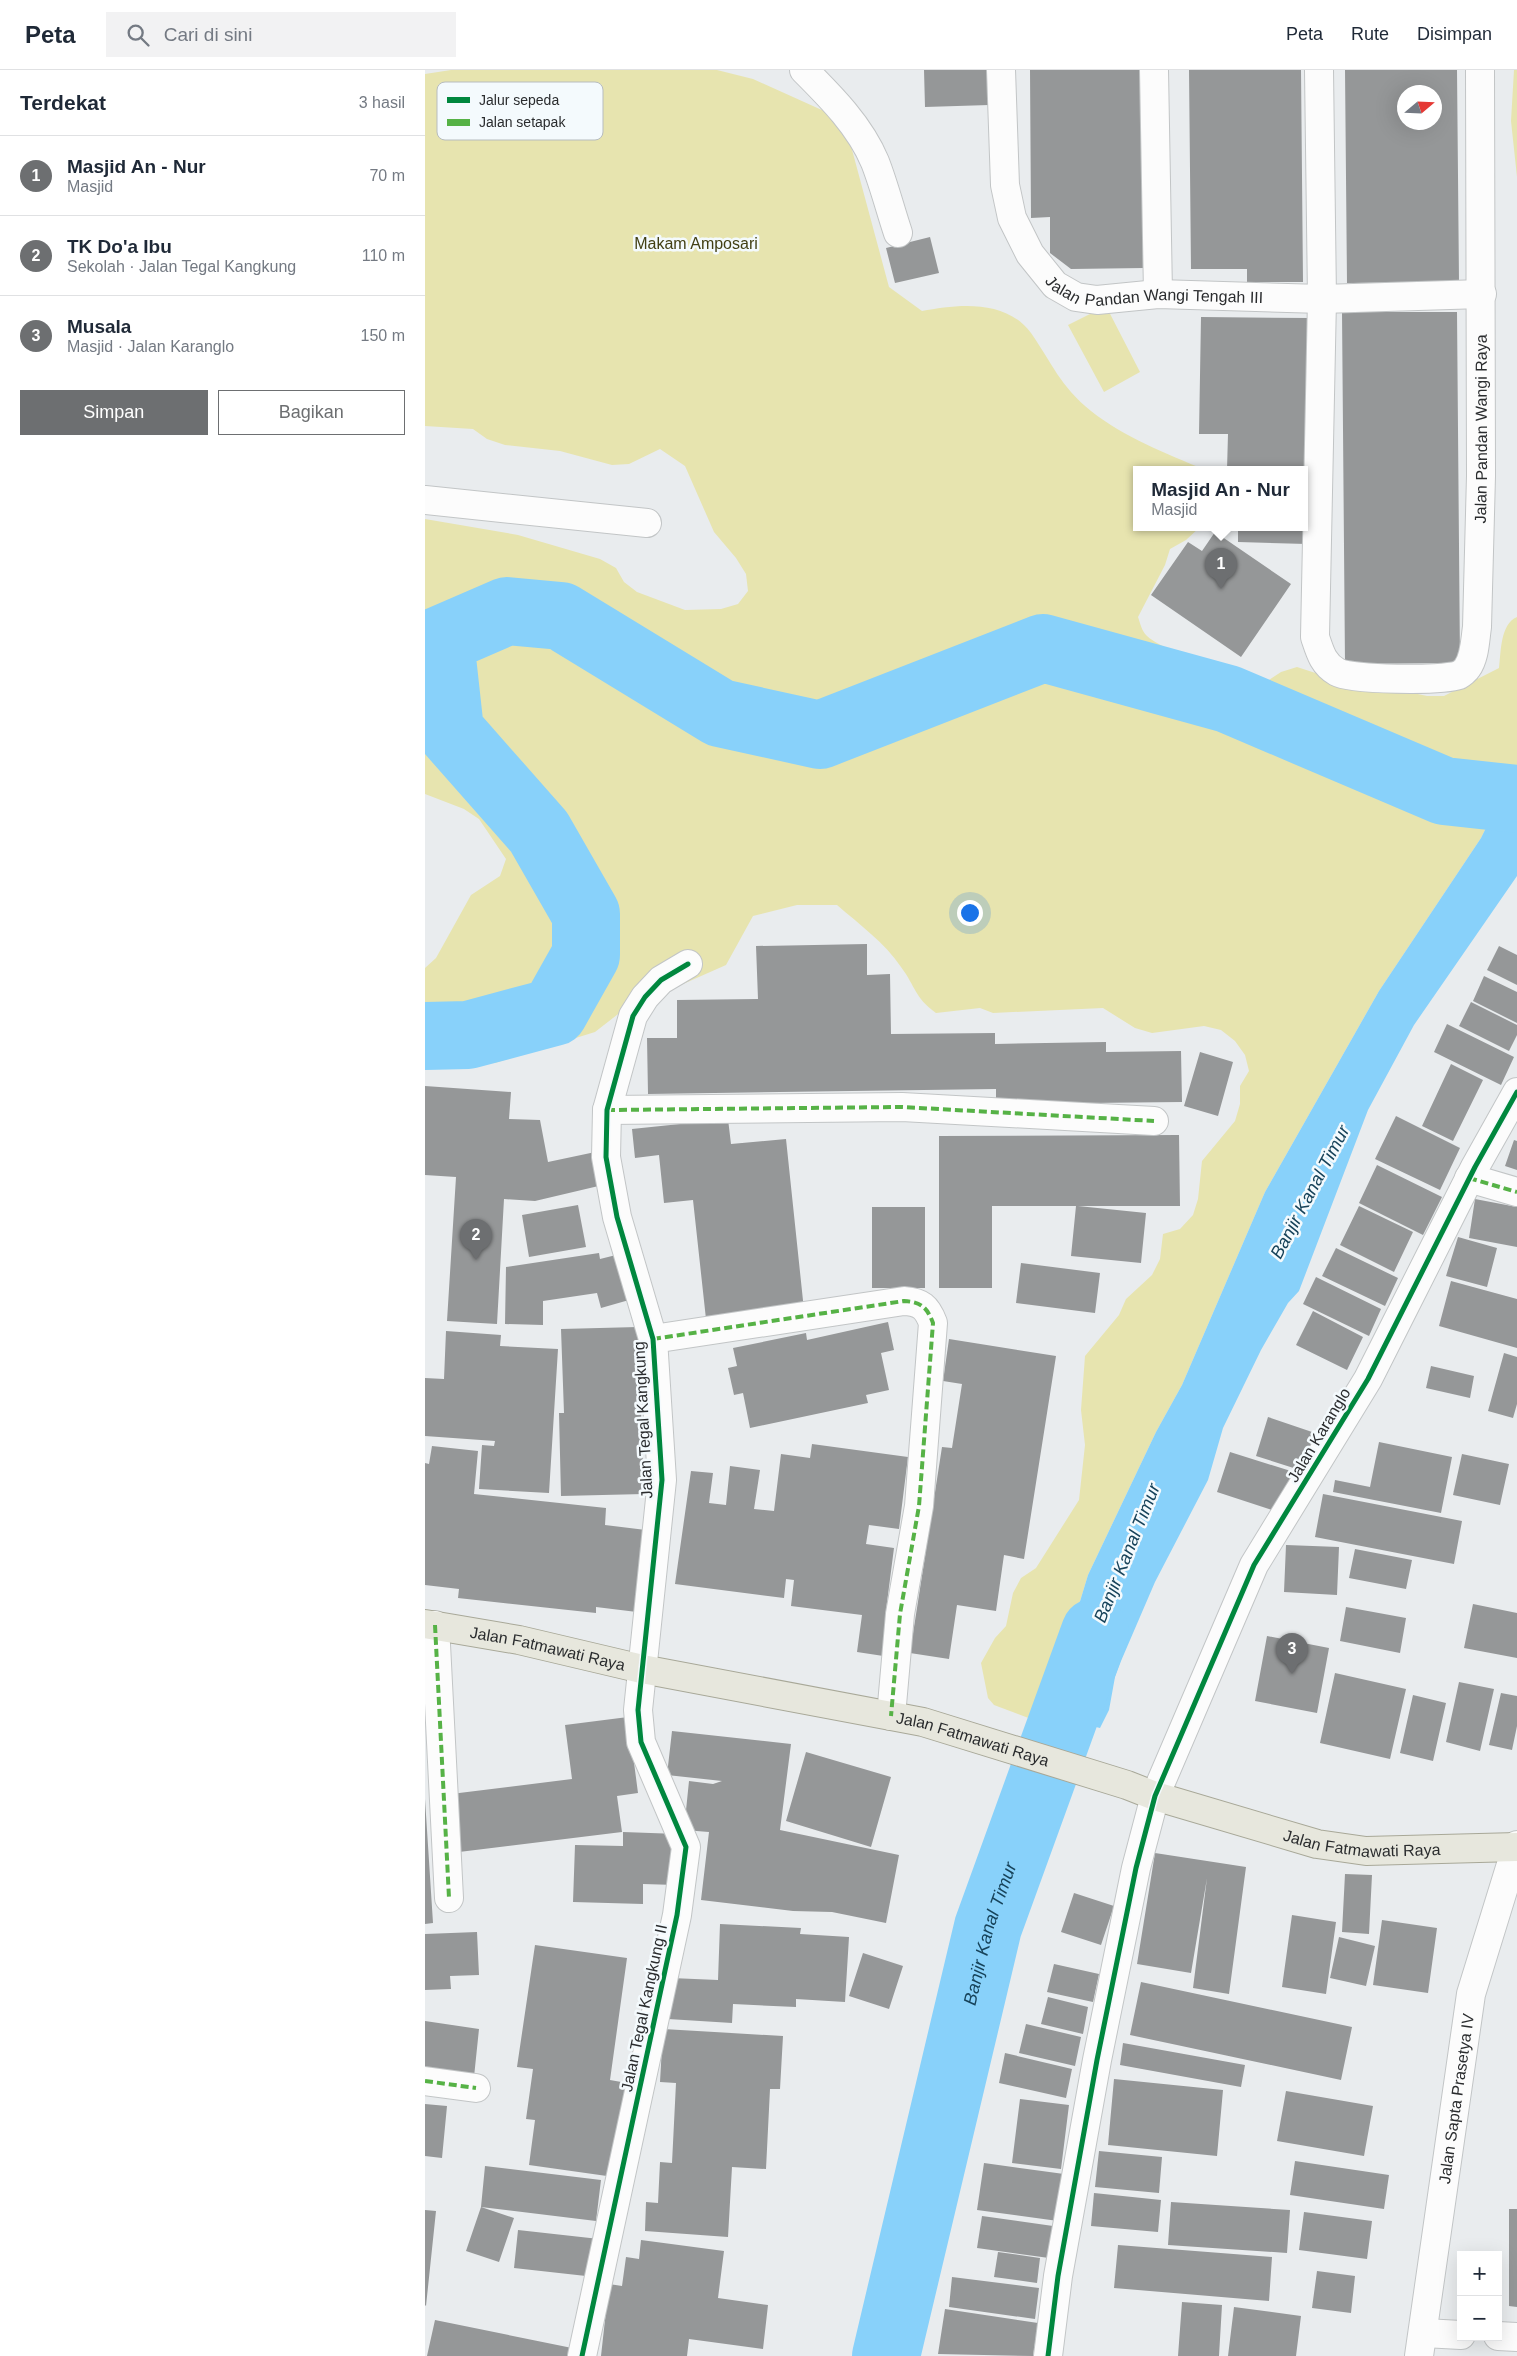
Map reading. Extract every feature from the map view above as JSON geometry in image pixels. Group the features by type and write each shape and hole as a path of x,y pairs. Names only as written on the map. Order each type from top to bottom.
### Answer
{"main road":[{"name":"Jalan Fatmawati Raya","path":"430,1625 519,1640 643,1669 923,1722 1127,1785 1155,1796 1317,1844 1366,1851 1517,1846"}],"street":[{"path":"804,70 831,98 862,140 874,161 897,233"},
{"name":"Jalan Pandan Wangi Tengah III","path":"1001,70 1005,185 1012,218 1030,254 1055,285 1076,297 1097,300 1158,294 1322,299 1482,294"},
{"path":"1154,70 1158,294"},
{"path":"1319,70 1322,299"},
{"name":"Jalan Pandan Wangi Raya","path":"1322,299 1315,637 1322,659 1330,668 1338,673 1353,677 1441,678 1460,675 1468,667 1474,650 1477,627 1481,476 1482,294 1480,70"},
{"path":"425,500 647,523"},
{"name":"Jalan Tegal Kangkung","path":"643,1669 662,1480 653,1339 617,1217 606,1157 607,1110 633,1016 645,997 661,980 688,964"},
{"name":"Jalan Karanglo","path":"1049,2356 1058,2276 1096,2070 1136,1868 1155,1796 1254,1565 1368,1379 1469,1178 1517,1092"},
{"path":"607,1110 902,1106 1153,1121"},
{"path":"1469,1178 1517,1192"},
{"path":"653,1339 904,1301 918,1301 928,1310 933,1323 919,1506 900,1614 891,1716"},
{"path":"430,1625 449,1898"},
{"name":"Jalan Tegal Kangkung II","path":"581,2356 677,1915 685,1848 641,1742 638,1710 643,1669"},
{"name":"Jalan Sapta Prasetya IV","path":"1421,2345 1471,1994 1517,1846"},
{"path":"425,2081 476,2088"},
{"path":"1421,2345 1457,2336"},
{"path":"1502,2336 1517,2337"}],"green space":[{"name":"Makam Amposari","path":"451,70 717,70 753,79 844,120 889,287 922,311 966,306 995,309 1008,314 1021,322 1031,333 1057,374 1080,402 1091,411 1132,437 1196,466 1133,466 1133,531 1196,531 1186,540 1170,549 1165,565 1138,617 1146,635 1168,649 1222,670 1266,682 1281,672 1297,667 1343,682 1376,685 1427,696 1444,696 1499,668 1504,632 1511,621 1517,617 1517,765 1481,838 1379,991 1265,1192 1182,1385 1156,1432 1088,1575 1051,1697 1051,1716 1039,1722 994,1705 988,1698 981,1663 995,1638 1006,1626 1013,1593 1021,1578 1036,1568 1079,1500 1085,1445 1081,1410 1085,1356 1119,1315 1126,1299 1152,1275 1160,1259 1163,1234 1180,1229 1193,1215 1198,1199 1202,1161 1235,1121 1240,1104 1240,1086 1249,1071 1245,1055 1235,1041 1221,1030 1204,1026 1152,1033 1135,1028 1103,1008 993,1013 980,1008 936,1013 919,997 895,958 871,934 837,905 797,905 753,916 726,965 622,1011 595,1032 495,1063 441,1064 425,1067 425,968 436,958 471,895 500,876 506,859 479,819 464,809 425,794 425,519 518,535 600,559 616,568 624,582 637,592 685,610 721,609 738,604 748,591 746,574 736,558 714,532 685,466 660,449 629,464 612,465 560,451 505,445 487,439 473,429 425,426 425,74"},
{"path":"1514,70 1517,70 1517,177 1511,121"},
{"path":"1106,306 1140,372 1104,392 1068,325"}],"water":[{"path":"1517,765 1517,876 1414,1025 1368,1110 1299,1291 1288,1303 1261,1350 1223,1428 1208,1480 1155,1582 1115,1677 1109,1710 1100,1728 1051,1716 1051,1697 1088,1575 1156,1432 1182,1385 1265,1192 1379,991 1481,838"}],"building":[{"path":"924,70 988,70 989,105 925,107"},
{"path":"1030,70 1142,70 1144,268 1071,269 1050,253 1050,217 1031,218"},
{"path":"1189,70 1301,70 1303,282 1247,282 1247,269 1191,269"},
{"path":"1345,70 1457,70 1459,282 1347,283"},
{"path":"930,237 939,273 895,283 886,248"},
{"path":"1342,312 1457,312 1460,663 1345,664"},
{"path":"1201,317 1310,318 1308,469 1308,466 1227,466 1228,434 1199,434"},
{"path":"1238,531 1307,531 1307,544 1238,542"},
{"path":"1215,532 1291,584 1241,657 1151,595 1188,542 1202,551"},
{"path":"867,944 867,975 890,974 891,1034 995,1033 995,1044 1106,1042 1106,1052 1181,1051 1182,1102 996,1104 996,1089 648,1094 647,1038 677,1038 677,1000 758,999 756,946"},
{"path":"1499,946 1517,955 1517,985 1487,970"},
{"path":"1484,976 1517,992 1517,1023 1473,1001"},
{"path":"1471,1002 1517,1025 1517,1035 1509,1051 1459,1026"},
{"path":"1447,1024 1514,1057 1501,1085 1434,1052"},
{"path":"1200,1052 1233,1062 1218,1116 1184,1106"},
{"path":"1451,1064 1483,1080 1453,1141 1422,1126"},
{"path":"425,1086 511,1092 509,1119 540,1120 548,1162 600,1151 607,1184 535,1201 504,1199 497,1324 447,1321 456,1177 425,1175"},
{"path":"1396,1116 1460,1148 1440,1190 1375,1159"},
{"path":"728,1119 731,1144 786,1139 804,1310 706,1319 693,1200 664,1203 659,1155 635,1158 632,1129"},
{"path":"1179,1135 1180,1206 1078,1206 1146,1213 1141,1263 1071,1256 1076,1206 992,1206 992,1288 939,1288 939,1136"},
{"path":"1514,1140 1517,1141 1517,1170 1505,1166"},
{"path":"1377,1165 1442,1197 1423,1235 1359,1203"},
{"path":"1475,1199 1517,1207 1517,1247 1469,1238"},
{"path":"578,1205 586,1247 529,1257 522,1215"},
{"path":"1359,1206 1413,1232 1394,1272 1340,1245"},
{"path":"872,1207 925,1207 925,1288 872,1288"},
{"path":"1458,1237 1497,1248 1487,1287 1446,1276"},
{"path":"1336,1248 1398,1278 1385,1306 1322,1276"},
{"path":"599,1253 600,1259 624,1253 636,1298 601,1308 597,1293 543,1301 543,1325 505,1324 506,1267"},
{"path":"1021,1263 1100,1273 1095,1313 1016,1303"},
{"path":"1316,1277 1381,1309 1369,1336 1303,1304"},
{"path":"1451,1281 1517,1299 1517,1348 1439,1326"},
{"path":"1313,1311 1363,1337 1347,1370 1296,1345"},
{"path":"888,1322 894,1350 881,1353 889,1390 866,1395 868,1403 750,1428 743,1393 734,1395 728,1368 737,1366 733,1348 806,1333 807,1340"},
{"path":"638,1327 644,1494 561,1496 559,1413 564,1413 561,1329"},
{"path":"446,1331 501,1335 500,1346 558,1349 549,1493 479,1489 482,1445 494,1446 495,1441 425,1436 425,1378 444,1379"},
{"path":"949,1339 1056,1356 1024,1559 1004,1555 996,1611 957,1605 949,1659 910,1653 942,1447 952,1448 962,1384 943,1381"},
{"path":"1504,1353 1517,1357 1517,1404 1513,1418 1488,1411"},
{"path":"1431,1366 1474,1376 1470,1398 1426,1388"},
{"path":"1268,1417 1315,1433 1303,1471 1256,1456"},
{"path":"1379,1442 1452,1457 1441,1513 1333,1492 1335,1480 1370,1487"},
{"path":"812,1444 908,1457 899,1529 869,1525 866,1544 894,1548 885,1618 895,1620 890,1657 857,1652 862,1615 791,1606 794,1580 786,1579 784,1598 675,1584 691,1471 713,1473 709,1503 726,1505 730,1466 760,1470 754,1509 774,1511 781,1454 810,1458"},
{"path":"432,1446 478,1451 474,1494 606,1508 605,1525 654,1531 645,1613 596,1607 596,1613 458,1598 459,1589 425,1585 425,1463 429,1464"},
{"path":"1230,1452 1294,1472 1281,1513 1217,1492"},
{"path":"1462,1454 1509,1464 1500,1505 1453,1495"},
{"path":"1323,1494 1462,1521 1454,1564 1315,1537"},
{"path":"1286,1545 1339,1547 1337,1595 1284,1592"},
{"path":"1355,1549 1412,1560 1406,1589 1349,1578"},
{"path":"1473,1604 1517,1613 1517,1658 1464,1648"},
{"path":"1346,1607 1406,1618 1400,1653 1340,1641"},
{"path":"1267,1636 1329,1648 1317,1713 1255,1701"},
{"path":"1335,1673 1406,1689 1390,1759 1320,1743"},
{"path":"1459,1682 1494,1689 1480,1751 1446,1742"},
{"path":"1501,1693 1517,1696 1517,1726 1512,1750 1489,1745"},
{"path":"1413,1695 1446,1703 1433,1761 1400,1753"},
{"path":"628,1717 638,1793 617,1796 622,1832 459,1852 451,1794 572,1779 565,1725"},
{"path":"672,1731 791,1744 780,1830 899,1855 886,1923 832,1912 793,1911 701,1900 709,1832 684,1830 689,1781 713,1784 722,1781 667,1775"},
{"path":"806,1752 891,1777 871,1847 786,1821"},
{"path":"425,1799 433,1923 425,1924"},
{"path":"623,1832 678,1834 676,1885 643,1884 643,1904 573,1902 575,1845 623,1846"},
{"path":"1155,1853 1246,1867 1229,1994 1193,1988 1207,1878 1191,1973 1137,1964"},
{"path":"1345,1874 1372,1875 1369,1934 1342,1932"},
{"path":"1074,1893 1114,1906 1101,1945 1061,1932"},
{"path":"1292,1915 1336,1922 1326,1994 1282,1987"},
{"path":"1382,1920 1437,1928 1428,1993 1373,1985"},
{"path":"720,1924 801,1928 800,1934 849,1937 845,2002 796,1999 796,2007 733,2004 732,2023 668,2019 671,1978 718,1980"},
{"path":"477,1932 479,1975 450,1976 451,1989 425,1990 425,1934"},
{"path":"1339,1937 1375,1946 1366,1986 1330,1978"},
{"path":"535,1945 627,1958 610,2080 627,2083 614,2177 529,2165 535,2120 526,2119 533,2069 517,2067"},
{"path":"863,1953 903,1966 889,2009 849,1996"},
{"path":"1054,1964 1099,1974 1093,2002 1047,1992"},
{"path":"1141,1982 1352,2027 1341,2080 1130,2035"},
{"path":"1048,1997 1088,2007 1083,2034 1041,2024"},
{"path":"425,2021 479,2029 474,2077 425,2071"},
{"path":"1026,2024 1081,2037 1075,2066 1019,2053"},
{"path":"663,2029 783,2036 780,2089 770,2089 766,2169 732,2167 728,2237 645,2231 646,2202 658,2203 660,2162 672,2163 676,2083 660,2082"},
{"path":"1123,2043 1245,2065 1241,2087 1120,2065"},
{"path":"1005,2053 1072,2069 1066,2098 999,2083"},
{"path":"1114,2079 1223,2090 1217,2156 1108,2145"},
{"path":"1286,2091 1373,2106 1364,2156 1277,2141"},
{"path":"1020,2099 1069,2105 1061,2169 1012,2163"},
{"path":"425,2104 447,2106 442,2158 425,2156"},
{"path":"1099,2151 1162,2157 1159,2193 1095,2187"},
{"path":"1295,2161 1389,2175 1384,2209 1290,2195"},
{"path":"984,2163 1064,2174 1058,2221 977,2210"},
{"path":"485,2166 601,2180 596,2221 481,2207"},
{"path":"1094,2193 1161,2200 1158,2232 1091,2226"},
{"path":"1171,2202 1290,2210 1287,2253 1168,2245"},
{"path":"481,2207 514,2218 499,2262 466,2251"},
{"path":"1509,2209 1517,2209 1517,2307 1509,2306"},
{"path":"425,2210 436,2211 426,2306 425,2305"},
{"path":"1304,2212 1372,2221 1367,2259 1299,2250"},
{"path":"982,2216 1053,2226 1049,2258 977,2248"},
{"path":"518,2230 599,2239 595,2277 514,2268"},
{"path":"641,2240 724,2251 718,2298 768,2305 763,2349 689,2339 687,2356 601,2356 609,2284 622,2286 626,2257 639,2259"},
{"path":"1118,2245 1272,2257 1269,2301 1114,2288"},
{"path":"998,2252 1040,2258 1037,2283 994,2277"},
{"path":"1317,2271 1355,2276 1351,2313 1312,2308"},
{"path":"952,2277 1039,2288 1035,2319 949,2307"},
{"path":"1182,2302 1222,2305 1219,2356 1178,2356"},
{"path":"1234,2307 1301,2316 1296,2356 1228,2356"},
{"path":"945,2309 1038,2323 1033,2356 938,2354"},
{"path":"435,2320 572,2348 570,2356 427,2356"}],"waterway":[{"path":"425,1036 468,1035 554,1012 586,955 586,914 539,832 450,731 440,640 507,611 561,616 720,713 820,735 1043,648 1228,699 1444,791 1517,799"},
{"name":"Banjir Kanal Timur","path":"886,2356 988,1927 1095,1632"}],"marked path":[{"path":"607,1110 902,1107 1154,1121"},
{"path":"1469,1178 1517,1192"},
{"path":"653,1339 904,1301 919,1304 926,1309 933,1323 919,1506 900,1614 891,1716"},
{"path":"435,1625 449,1898"},
{"path":"425,2081 476,2088"}],"cycle path":[{"path":"582,2356 677,1915 686,1847 641,1742 638,1710 662,1480 653,1339 617,1217 606,1157 607,1110 633,1016 645,997 661,980 688,964"},
{"path":"1048,2356 1058,2276 1097,2060 1136,1868 1155,1796 1254,1565 1368,1379 1475,1167 1517,1092"}],"place":[{"name":"Masjid An - Nur","path":"1221,589"},
{"name":"TK Do'a Ibu","path":"476,1260"},
{"name":"Musala","path":"1292,1674"}]}
